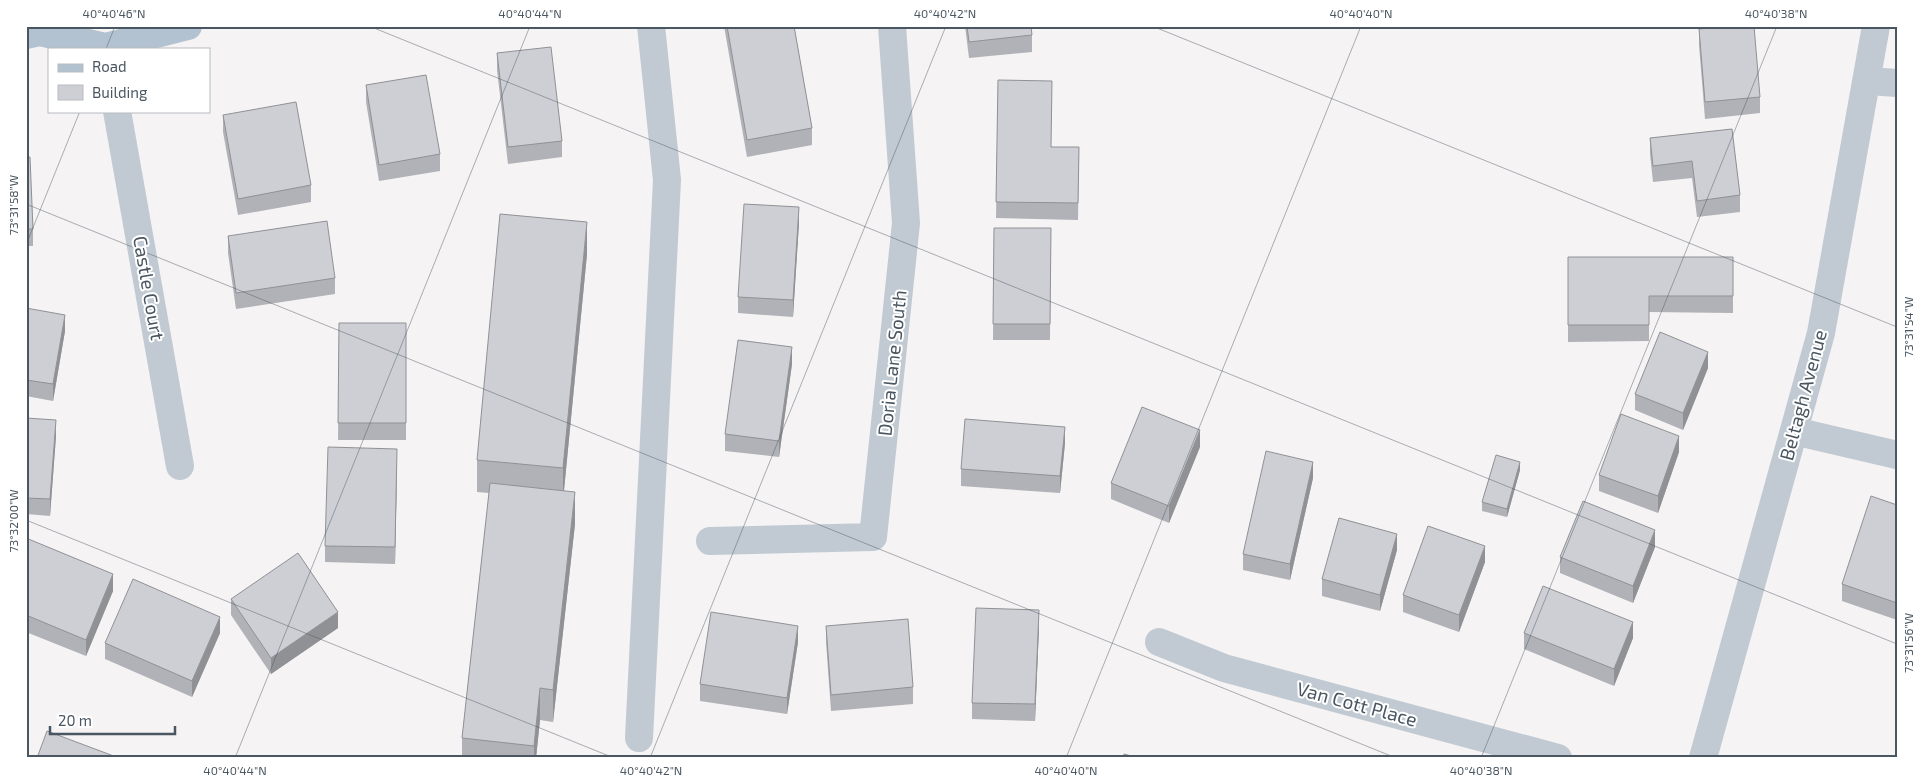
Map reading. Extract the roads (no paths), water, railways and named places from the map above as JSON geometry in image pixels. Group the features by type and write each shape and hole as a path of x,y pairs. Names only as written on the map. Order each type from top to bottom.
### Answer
{"main road":[{"path":"35,31 106,48 188,26"}],"street":[{"path":"639,738 667,180 651,26"},
{"name":"Doria Lane South","path":"710,541 874,537 906,223 892,26"},
{"name":"Beltagh Avenue","path":"1702,758 1821,333 1868,81 1876,26"},
{"path":"1868,81 1897,83"},
{"name":"Castle Court","path":"117,112 180,466"},
{"path":"1794,431 1897,455"},
{"name":"Van Cott Place","path":"1159,642 1224,668 1558,758"}]}
